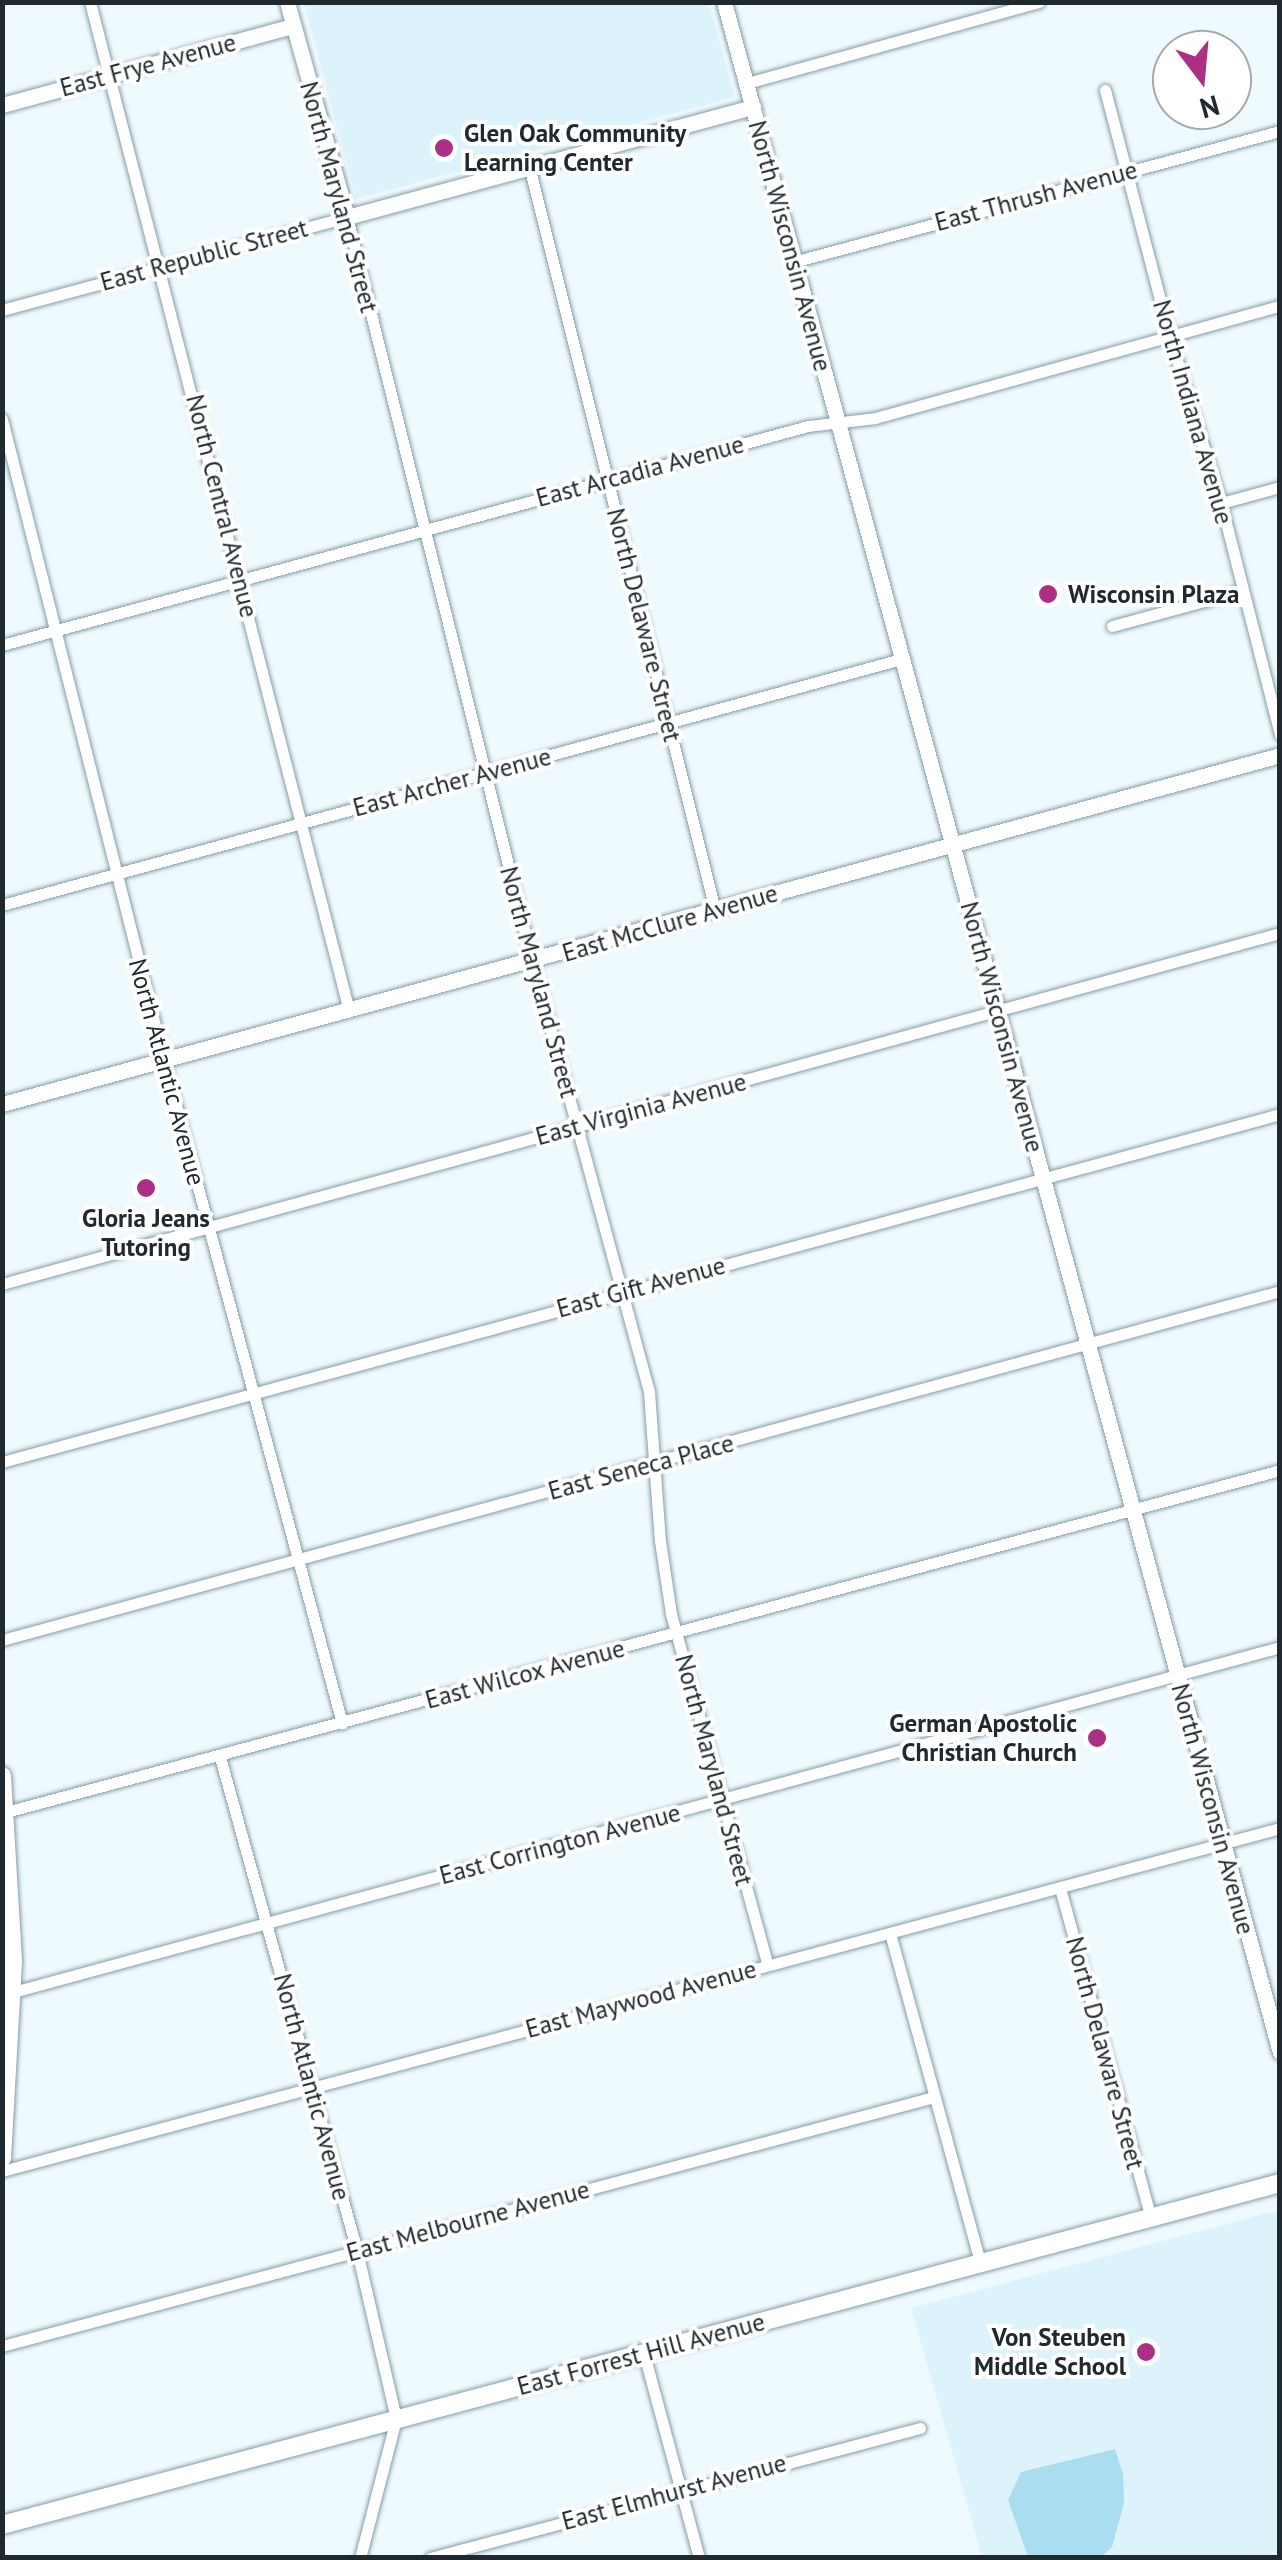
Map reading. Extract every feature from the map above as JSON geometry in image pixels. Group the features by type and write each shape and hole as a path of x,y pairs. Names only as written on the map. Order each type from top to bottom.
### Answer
{"main road":[{"path":"2,1776 12,1992 2,2158"},
{"name":"East Forrest Hill Avenue","path":"2,2524 1280,2183"}],"street":[{"name":"North Central Avenue","path":"90,2 242,580 348,1011"},
{"name":"North Maryland Street","path":"287,2 346,217 532,961 653,1412 661,1550 676,1634 768,1965"},
{"name":"North Wisconsin Avenue","path":"724,2 1280,2052"},
{"path":"747,83 1038,2"},
{"name":"East Frye Avenue","path":"2,105 293,26"},
{"name":"North Indiana Avenue","path":"1105,90 1170,338 1221,503 1280,735"},
{"name":"East Republic Street","path":"2,310 753,107"},
{"name":"East Thrush Avenue","path":"794,262 1280,131"},
{"name":"North Delaware Street","path":"529,166 716,910"},
{"name":"East Arcadia Avenue","path":"2,645 808,426 874,418 1280,306"},
{"name":"North Atlantic Avenue","path":"2,419 164,1061 342,1723"},
{"path":"1221,503 1280,487"},
{"path":"1112,626 1241,591"},
{"name":"East Archer Avenue","path":"2,905 901,659"},
{"name":"East McClure Avenue","path":"2,1104 1280,755"},
{"name":"East Virginia Avenue","path":"2,1284 1280,933"},
{"name":"East Gift Avenue","path":"2,1462 1280,1114"},
{"name":"East Seneca Place","path":"2,1640 1280,1291"},
{"name":"East Wilcox Avenue","path":"4,1813 1280,1470"},
{"name":"East Corrington Avenue","path":"12,1992 1280,1647"},
{"name":"North Atlantic Avenue","path":"220,1757 357,2251 396,2419"},
{"name":"East Maywood Avenue","path":"2,2170 1280,1828"},
{"name":"North Delaware Street","path":"1060,1888 1151,2218"},
{"path":"890,1933 980,2263"},
{"name":"East Melbourne Avenue","path":"2,2346 934,2097"},
{"path":"644,2354 699,2558"},
{"path":"360,2558 396,2419"},
{"name":"East Elmhurst Avenue","path":"430,2558 920,2428"}],"shaded area":[{"name":"Glen Oak Community Learning Center","path":"304,3 709,3 735,97 356,199"},
{"path":"1279,2210 1279,2557 982,2557 911,2308"},
{"path":"1115,2449 1123,2474 1124,2503 1112,2547 1101,2557 1028,2557 1008,2500 1021,2472"}],"place":[{"name":"Glen Oak Community Learning Center","path":"444,148"},
{"name":"Wisconsin Plaza","path":"1048,594"},
{"name":"Gloria Jeans Tutoring","path":"146,1188"},
{"name":"German Apostolic Christian Church","path":"1097,1738"},
{"name":"Von Steuben Middle School","path":"1146,2352"}]}
